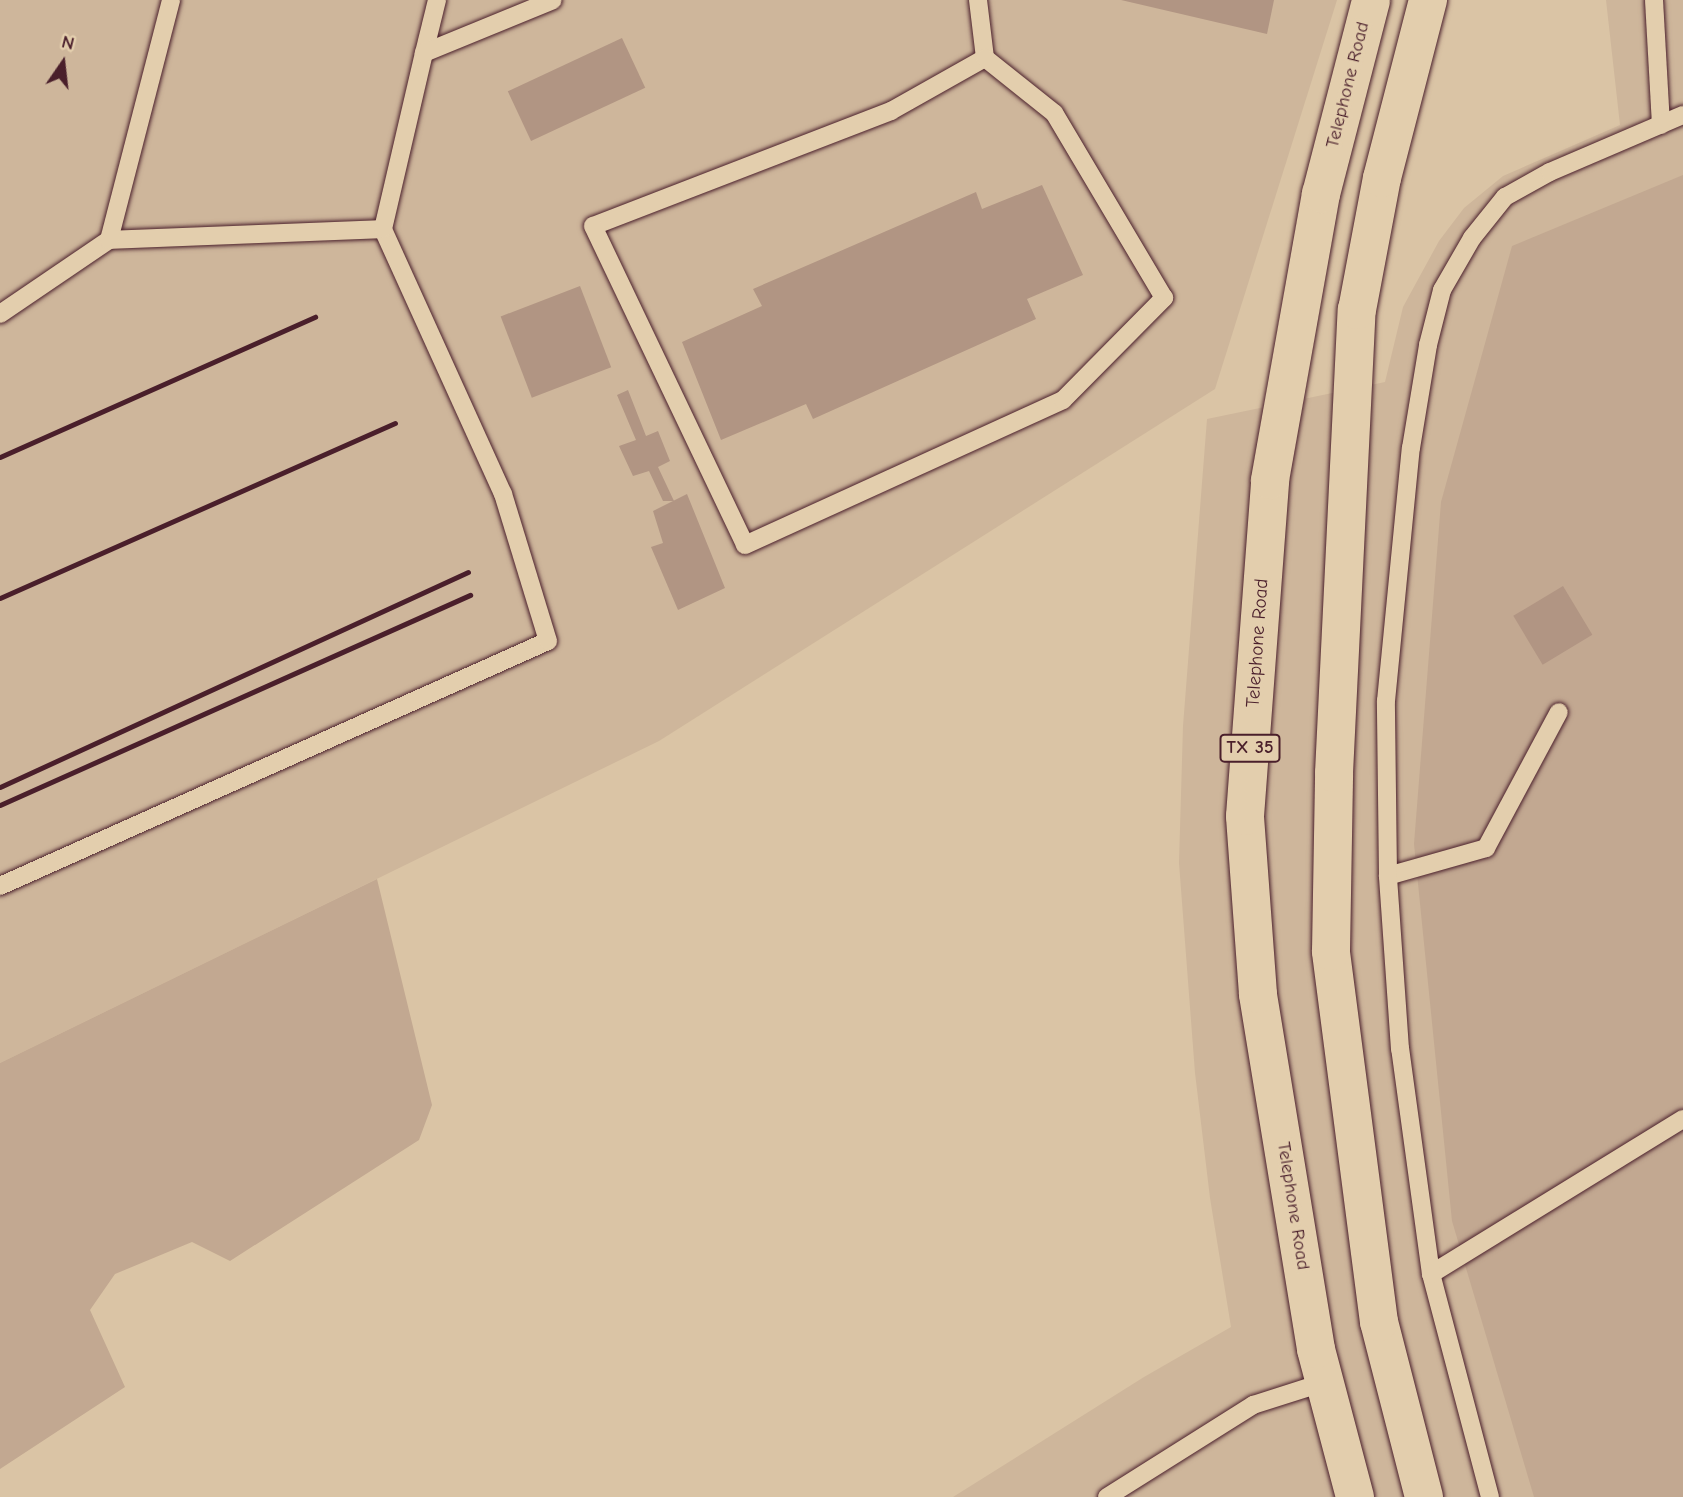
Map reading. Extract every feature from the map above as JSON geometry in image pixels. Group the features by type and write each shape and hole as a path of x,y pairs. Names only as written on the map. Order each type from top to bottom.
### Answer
{"main road":[{"name":"Telephone Road","path":"1355,1497 1316,1349 1258,994 1245,816 1270,480 1321,194 1370,0"},
{"path":"1424,1497 1379,1322 1331,951 1335,759 1357,310 1382,178 1429,0"}],"lane":[{"path":"109,240 171,0"},
{"path":"0,886 548,641 503,494 383,229 437,0"},
{"path":"424,53 553,0"},
{"path":"978,0 985,58 1055,113 1164,298 1063,400 745,545 593,226 891,111 985,58"},
{"path":"1654,0 1661,125"},
{"path":"1490,1497 1431,1274 1399,1049 1388,876 1387,688 1411,449 1428,345 1443,290 1472,238 1506,197 1550,172 1683,115"},
{"path":"0,314 109,240 383,229"},
{"path":"1388,876 1486,848 1559,712"},
{"path":"1431,1274 1683,1119"},
{"path":"1107,1497 1253,1405 1325,1382"}],"shaded area":[{"path":"0,0 1337,0 1215,389 659,741 0,1063"},
{"path":"1606,0 1683,0 1683,1497 953,1497 1144,1377 1231,1327 1210,1198 1195,1073 1179,863 1183,726 1207,419 1385,382 1403,307 1439,241 1464,208 1503,176 1620,125"},
{"path":"1683,175 1683,1497 1534,1497 1452,1221 1414,844 1441,502 1512,246"},
{"path":"377,879 432,1105 419,1140 230,1261 192,1242 115,1274 90,1310 125,1387 0,1469 0,1063"}],"building":[{"path":"1121,0 1274,0 1267,34"},
{"path":"622,38 645,88 531,141 508,91"},
{"path":"1042,185 1083,275 1027,299 1036,319 813,419 806,404 721,440 682,342 762,306 753,289 976,192 982,209"},
{"path":"580,286 611,367 532,398 501,316"},
{"path":"628,390 646,436 658,431 670,461 658,467 674,501 663,501 649,471 633,476 619,446 636,440 617,395"},
{"path":"687,494 725,588 678,610 651,547 663,543 653,511"},
{"path":"1563,586 1592,635 1543,665 1513,616"}],"railway":[{"path":"0,457 315,317"},
{"path":"0,598 395,423"},
{"path":"0,787 468,572"},
{"path":"0,805 470,595"}]}
